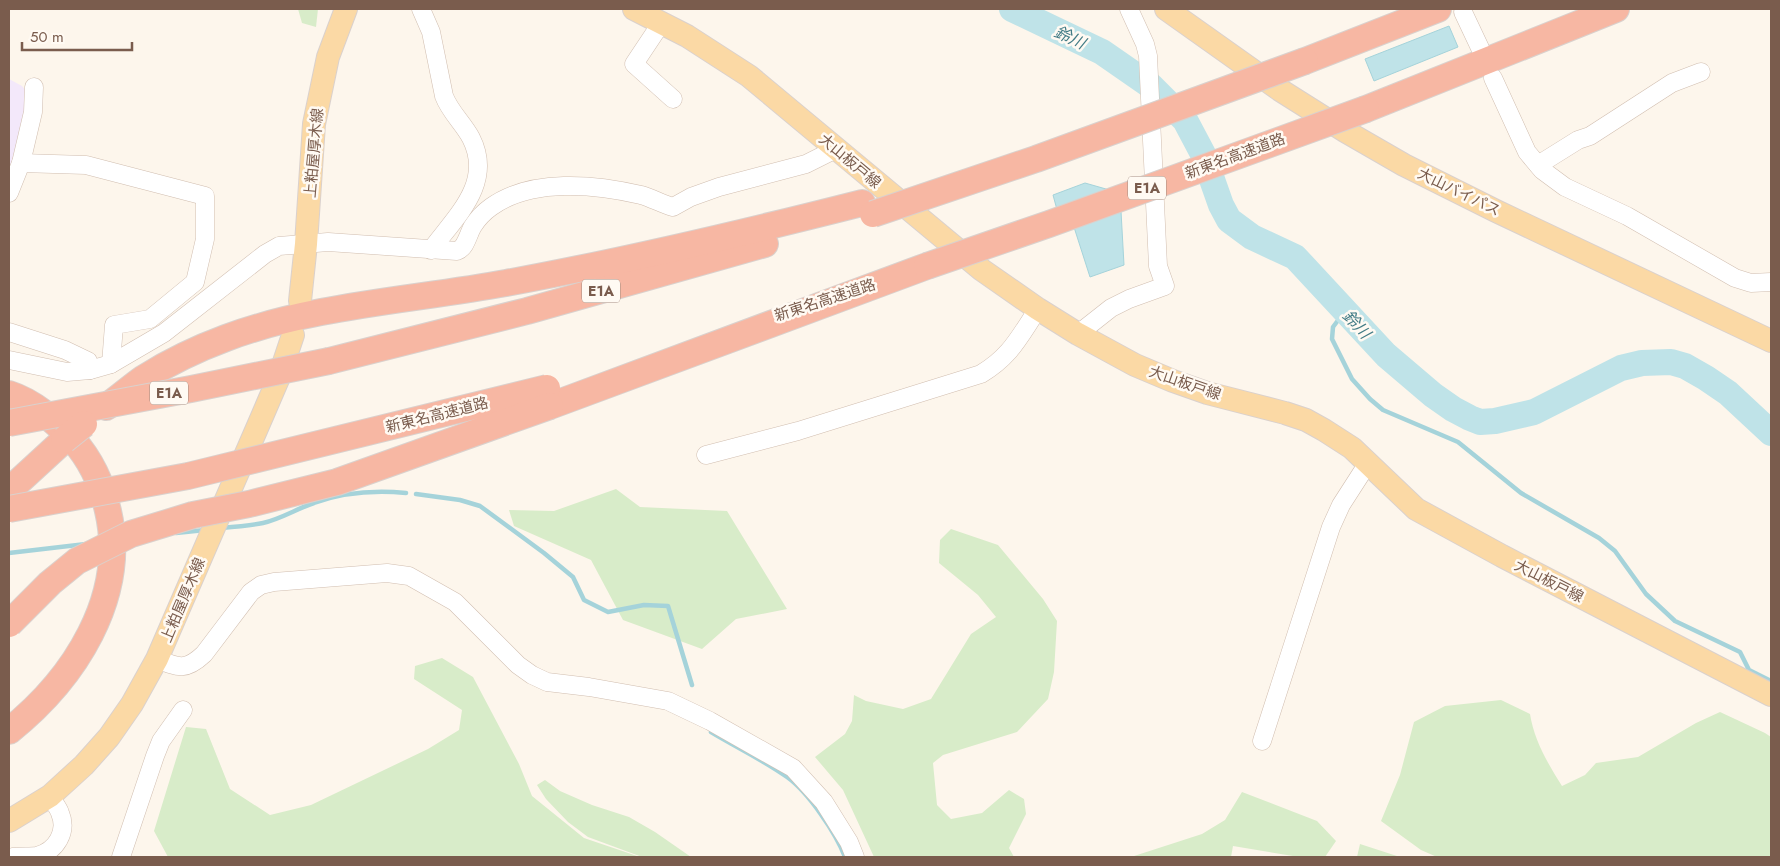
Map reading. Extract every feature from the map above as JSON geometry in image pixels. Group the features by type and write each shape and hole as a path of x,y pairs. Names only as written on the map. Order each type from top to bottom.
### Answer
{"highway":[{"path":"9,493 15,485 74,432 145,378 226,338 267,325 316,314 506,283 650,254 782,224 867,208 1036,159 1304,61 1438,9"},
{"name":"新東名高速道路","path":"9,509 188,476 548,397 722,333 1050,224 1366,109 1616,9"},
{"name":"E1A","path":"9,423 191,389 328,360 527,311 867,208"},
{"path":"9,394 37,408 58,424 83,452 95,473 105,498 110,520 112,546 111,570 105,596 97,621 85,645 51,692 9,731"},
{"path":"9,624 50,582 77,561 131,534 193,515 249,504 336,482 548,397"}],"main road":[{"name":"上粕屋厚木線","path":"300,301 314,124 328,57 346,9"},
{"name":"大山板戸線","path":"634,9 662,22 749,76 982,270 1078,334 1135,365 1173,381 1207,393 1306,420 1343,442 1416,509 1454,531 1771,695"},
{"name":"大山バイパス","path":"1166,9 1280,90 1404,165 1488,207 1771,341"},
{"name":"上粕屋厚木線","path":"9,821 50,796 84,765 108,737 132,704 157,659 264,412 293,335"}],"street":[{"path":"421,9 430,32 447,105 470,136 478,156 476,183 472,195 431,250"},
{"path":"1078,334 1111,308 1129,299 1165,286 1158,266 1148,56 1145,44 1129,9"},
{"path":"1463,12 1480,48"},
{"path":"662,22 634,64 673,99"},
{"path":"1538,165 1578,140 1590,136 1672,82 1702,72"},
{"path":"1493,78 1527,152 1542,170 1565,187 1627,216 1735,278 1751,283 1771,282"},
{"path":"9,193 22,163 33,112 34,87"},
{"path":"9,360 67,372 90,370 111,364 164,333 271,249 279,246 328,242 454,252 461,250 472,227 482,214 502,200 526,192 565,186 597,188 641,195 673,207 691,197 806,164 836,149"},
{"path":"22,163 86,165 205,196 205,239 195,282 150,319 114,326 111,364"},
{"path":"706,455 798,431 981,374 1009,354 1038,309"},
{"path":"9,332 64,350 88,361 90,370"},
{"path":"1262,741 1331,527 1341,505 1368,464"},
{"path":"157,659 178,667 187,666 196,661 204,654 251,592 261,585 274,582 387,573 409,576 455,602 532,676 547,682 589,687 668,701 710,720 793,768 824,802 849,842 855,857"},
{"path":"121,857 161,741 184,710"},
{"path":"13,857 50,854 61,835 63,824 60,812 50,796"}],"shaded area":[{"path":"9,79 22,86 28,93 20,149 12,161 9,171"}],"green space":[{"path":"298,9 318,9 316,27 302,23"},
{"path":"616,489 640,507 727,511 787,609 736,619 702,649 623,620 591,560 514,526 509,510 554,511"},
{"path":"951,529 998,545 1043,599 1057,621 1054,672 1048,699 1017,732 943,755 933,763 937,805 951,819 982,813 1009,790 1024,799 1026,814 1009,848 1014,857 874,857 843,790 815,757 845,734 852,721 854,695 866,701 903,709 931,699 971,634 996,617 978,595 939,563 940,540"},
{"path":"442,658 473,677 519,764 532,796 584,838 640,857 168,857 154,831 186,727 206,729 230,789 270,815 311,805 428,749 459,730 462,710 414,679 415,666"},
{"path":"1501,700 1530,714 1538,742 1562,786 1585,775 1596,763 1638,757 1696,723 1720,712 1765,733 1771,737 1771,857 1437,857 1421,850 1381,821 1400,775 1414,722 1445,706"},
{"path":"545,780 560,791 592,805 629,817 691,857 642,857 588,837 568,822 546,799 537,785"},
{"path":"1242,792 1317,821 1336,841 1325,857 1299,857 1233,846 1231,857 1131,857 1202,834 1225,820"},
{"path":"1360,844 1400,857 1357,857"}],"water":[{"path":"1449,26 1458,47 1374,81 1365,59"},
{"path":"1085,183 1120,193 1124,265 1090,277 1073,224 1062,228 1053,195"}],"waterway":[{"name":"鈴川","path":"1012,9 1102,52 1151,86 1185,120 1203,154 1221,205 1229,220 1252,237 1295,257 1386,355 1433,395 1453,409 1480,422 1495,421 1534,412 1621,368 1642,363 1671,362 1685,366 1728,393 1771,433"},
{"path":"1345,311 1333,327 1332,339 1352,379 1370,399 1383,410 1458,442 1521,493 1599,538 1615,551 1646,594 1675,621 1740,652 1749,670 1771,681"},
{"path":"220,528 263,523 325,499 348,494 370,492 406,493"},
{"path":"416,494 460,500 480,506 573,577 584,600 608,612 644,605 668,606 692,685"},
{"path":"176,533 205,530"},
{"path":"9,553 86,544"},
{"path":"711,732 769,765 804,792 835,836 845,857"}]}
